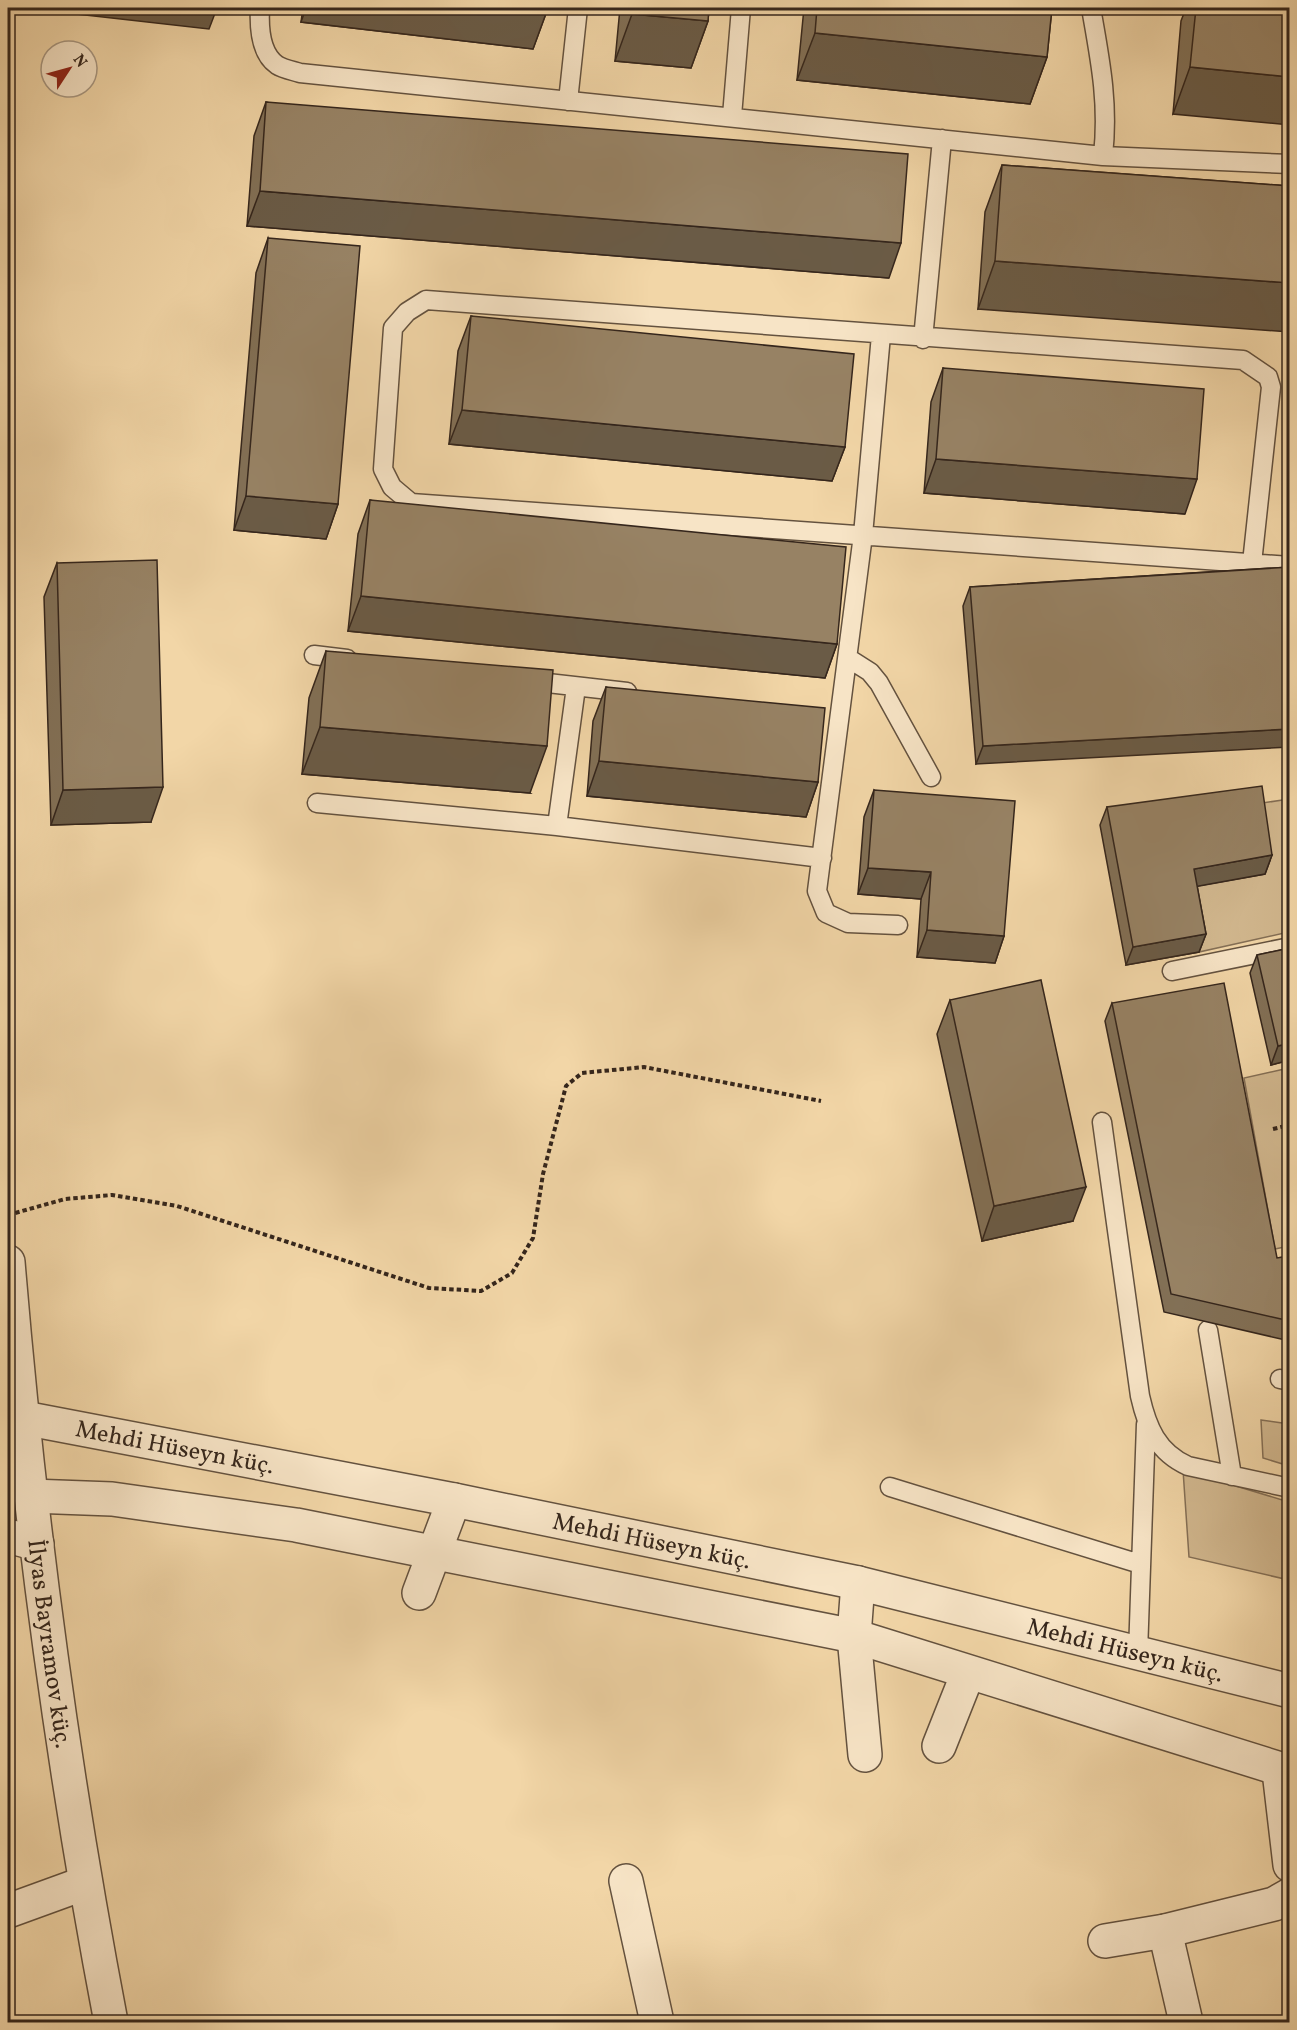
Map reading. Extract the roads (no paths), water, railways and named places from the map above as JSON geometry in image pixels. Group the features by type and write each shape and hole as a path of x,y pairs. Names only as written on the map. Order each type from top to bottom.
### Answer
{"street":[{"name":"İlyas Bayramov küç.","path":"8,1262 14,1416 32,1496 22,1540 56,1699 85,1883 111,2022"},
{"name":"Mehdi Hüseyn küç.","path":"14,1416 454,1500 858,1583 1290,1690"},
{"path":"32,1496 112,1499 296,1525 854,1636 1284,1772 1290,1864"},
{"path":"419,1593 454,1500"},
{"path":"858,1583 854,1636 865,1755"},
{"path":"939,1746 969,1673"},
{"path":"626,1881 657,2022"},
{"path":"8,1911 85,1883"},
{"path":"1105,1941 1165,1931 1274,1904 1290,1895"},
{"path":"1165,1931 1186,2022"}],"lane":[{"path":"260,8 259,26 266,52 278,66 300,73 1102,156 1290,164"},
{"path":"568,101 578,8"},
{"path":"732,116 741,8"},
{"path":"1091,8 1106,89 1106,126 1102,156"},
{"path":"923,339 942,140"},
{"path":"1252,563 1271,398 1268,377 1243,360 923,339 426,300 407,312 393,328 383,469 392,487 411,503 1290,566"},
{"path":"881,335 848,658 817,891 826,913 848,923 898,925"},
{"path":"314,655 359,661"},
{"path":"848,658 870,672 879,683 932,777"},
{"path":"508,679 645,694"},
{"path":"557,826 576,687"},
{"path":"818,713 841,715"},
{"path":"317,803 557,826 822,858"},
{"path":"1172,971 1290,947"},
{"path":"1102,1122 1140,1396 1146,1422 1138,1653"},
{"path":"1208,1330 1232,1476"},
{"path":"1146,1422 1160,1445 1173,1459 1188,1466 1290,1488"},
{"path":"890,1486 1140,1564"}]}
